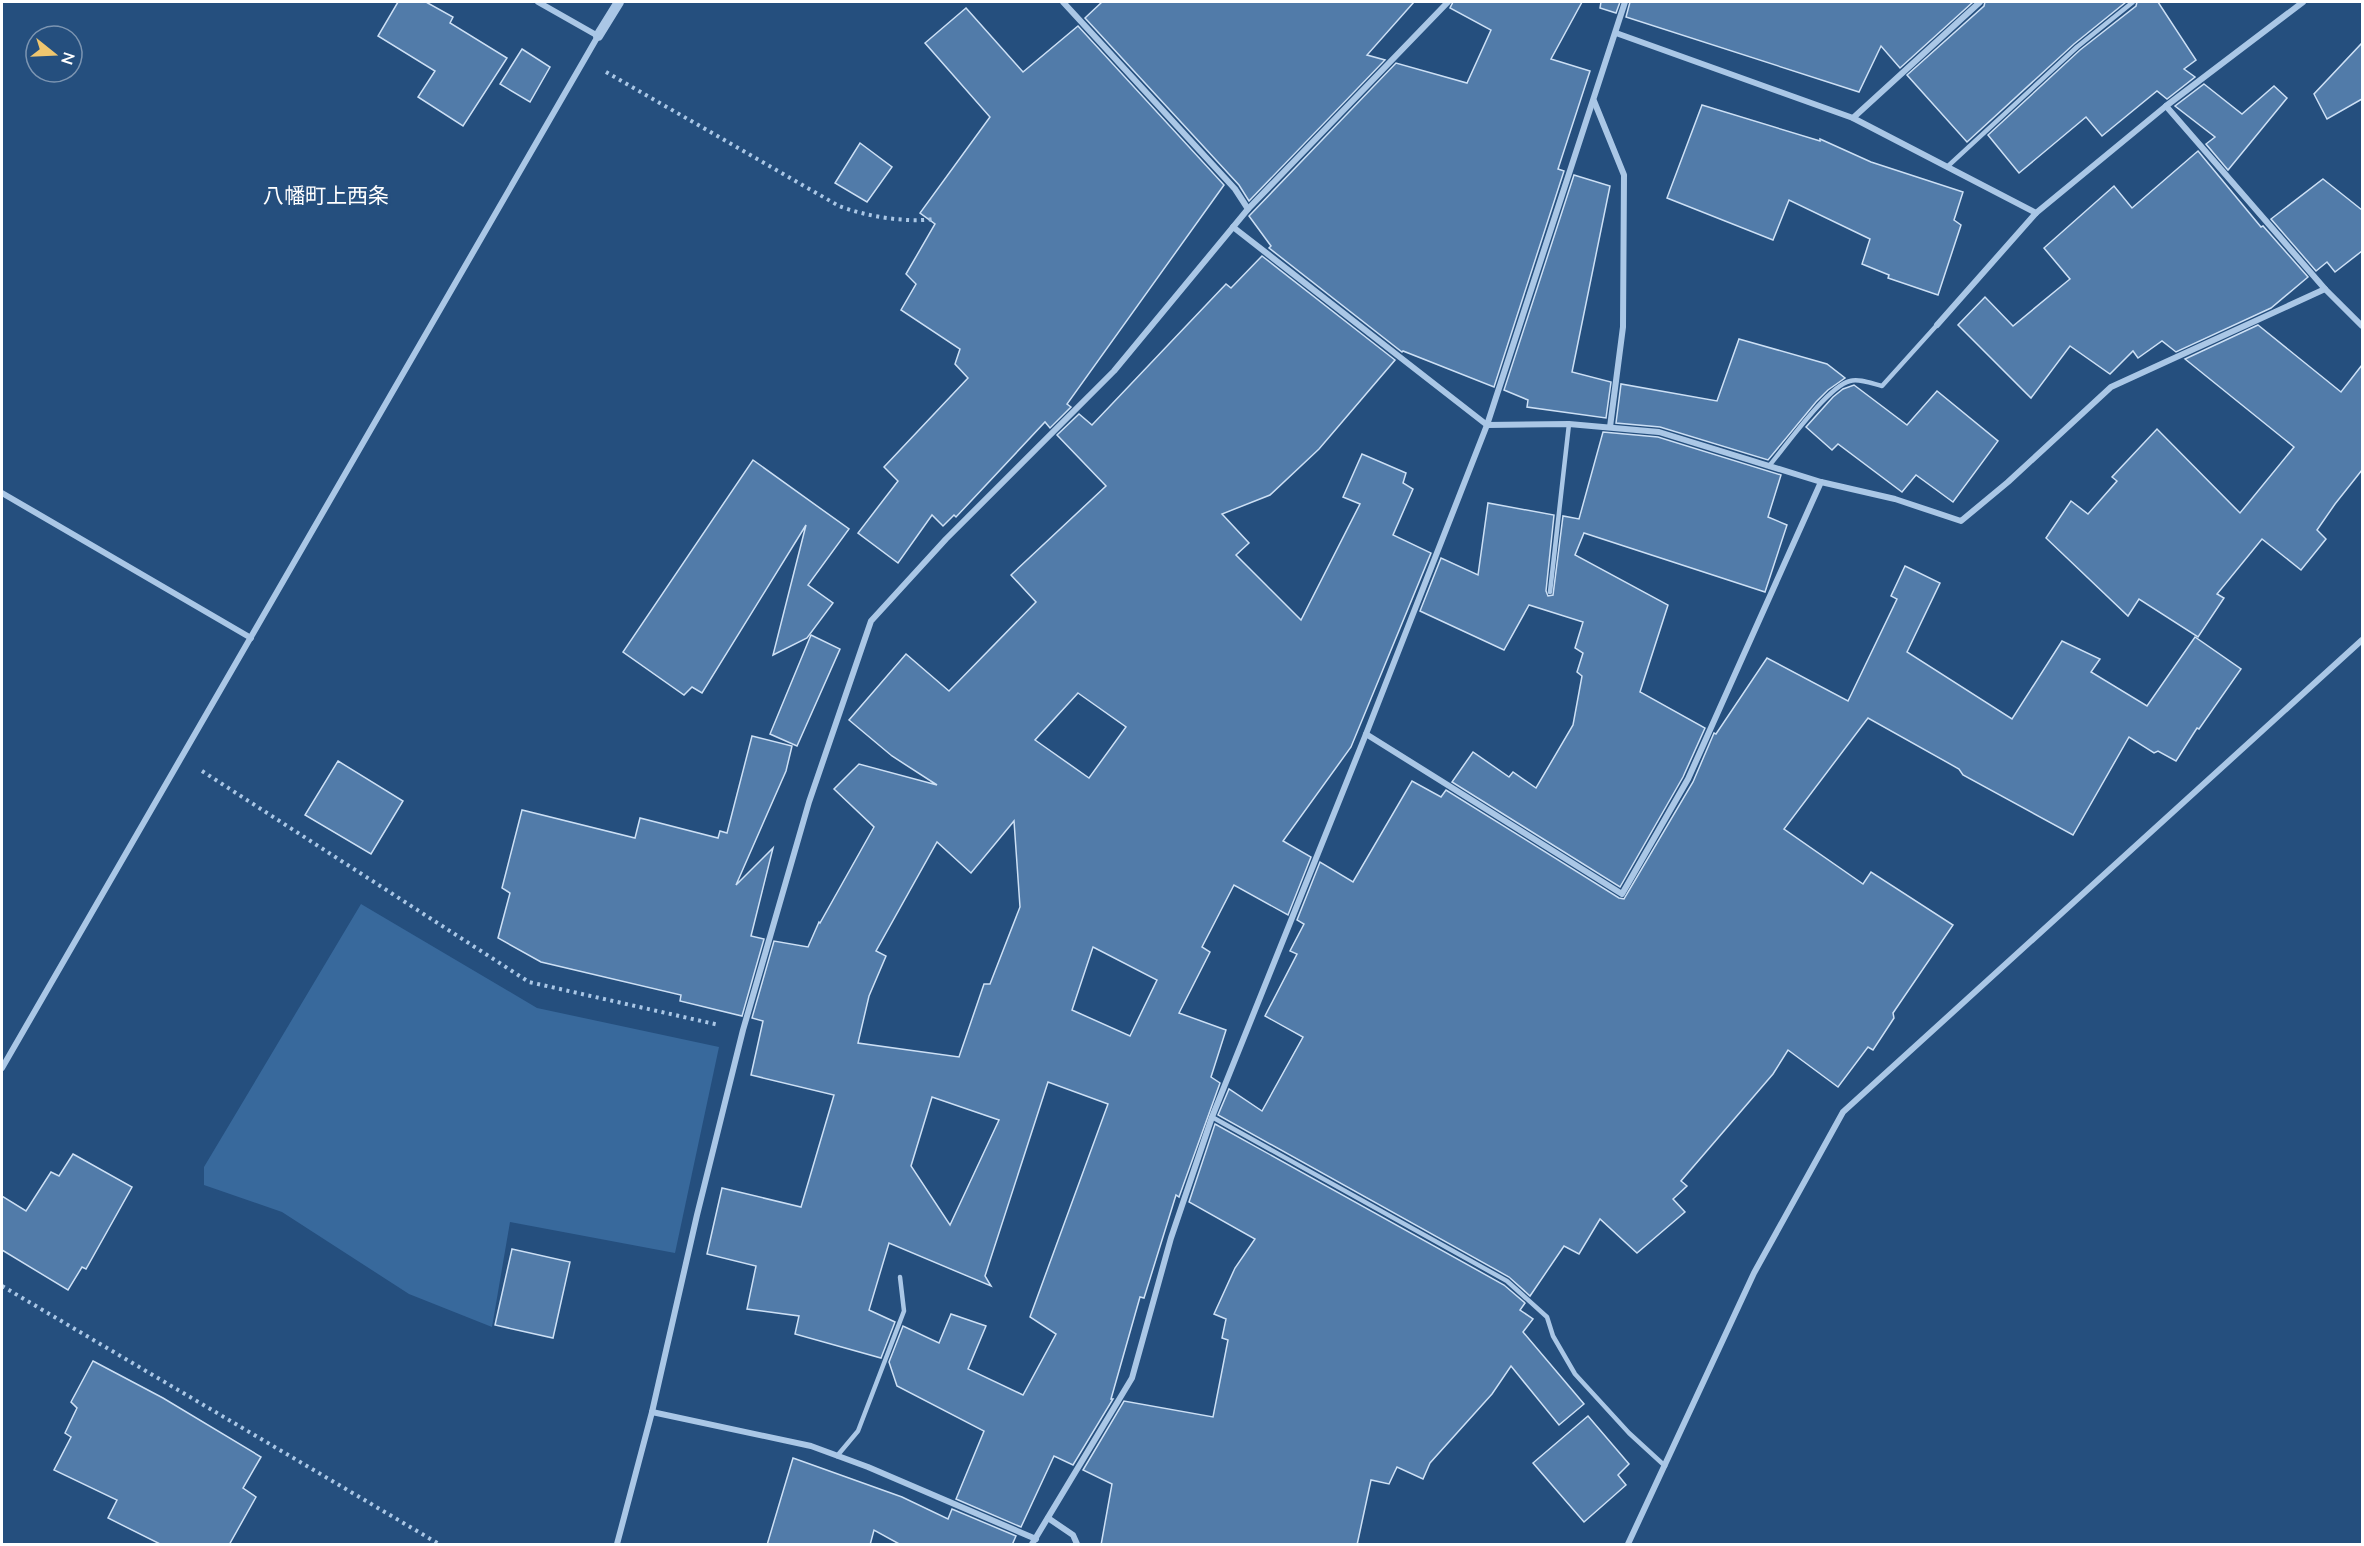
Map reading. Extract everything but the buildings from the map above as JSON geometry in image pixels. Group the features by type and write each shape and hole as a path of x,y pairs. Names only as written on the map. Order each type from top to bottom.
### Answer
{"street":[{"path":"538,2 598,36"},
{"path":"2,1068 619,2"},
{"path":"1063,2 1235,189 1248,208"},
{"path":"617,1545 652,1412 697,1215 743,1030 809,801 871,621 946,539 1114,371 1248,208 1448,2"},
{"path":"652,1412 811,1446 1034,1542 1132,1378 1171,1238 1212,1117 1487,425 1625,2"},
{"path":"1853,118 1980,2"},
{"path":"1936,325 2036,213 2166,106 2303,2"},
{"path":"1616,33 1853,118 2036,213"},
{"path":"1594,101 1624,175 1623,327 1610,428"},
{"path":"2166,106 2325,289 2362,326"},
{"path":"1233,227 1487,425 1569,424 1659,432 1821,482 1895,499 1961,521 2008,482 2111,387 2325,289"},
{"path":"1366,734 1622,894 1688,779 1821,482"},
{"path":"2,493 251,638"},
{"path":"1628,1545 1754,1273 1844,1112 2362,640"},
{"path":"1048,1518 1072,1535 1077,1545"}],"lane":[{"path":"1946,168 2077,47 2133,2"},
{"path":"1769,466 1830,393 1852,380 1882,386 1936,325"},
{"path":"1550,592 1569,424"},
{"path":"1212,1117 1507,1281 1547,1317 1554,1336 1575,1374 1629,1433 1665,1466"},
{"path":"837,1456 858,1431 904,1311 900,1277"}],"path":[{"path":"585,59 839,206 860,214 921,220 933,219"},
{"path":"182,757 529,982 743,1030"},
{"path":"2,1286 439,1545"}],"shaded area":[{"path":"361,904 537,1008 719,1047 675,1253 510,1222 492,1327 409,1294 282,1212 204,1185 204,1167"}],"district":[{"name":"八幡町上西条","path":"326,196"}]}
